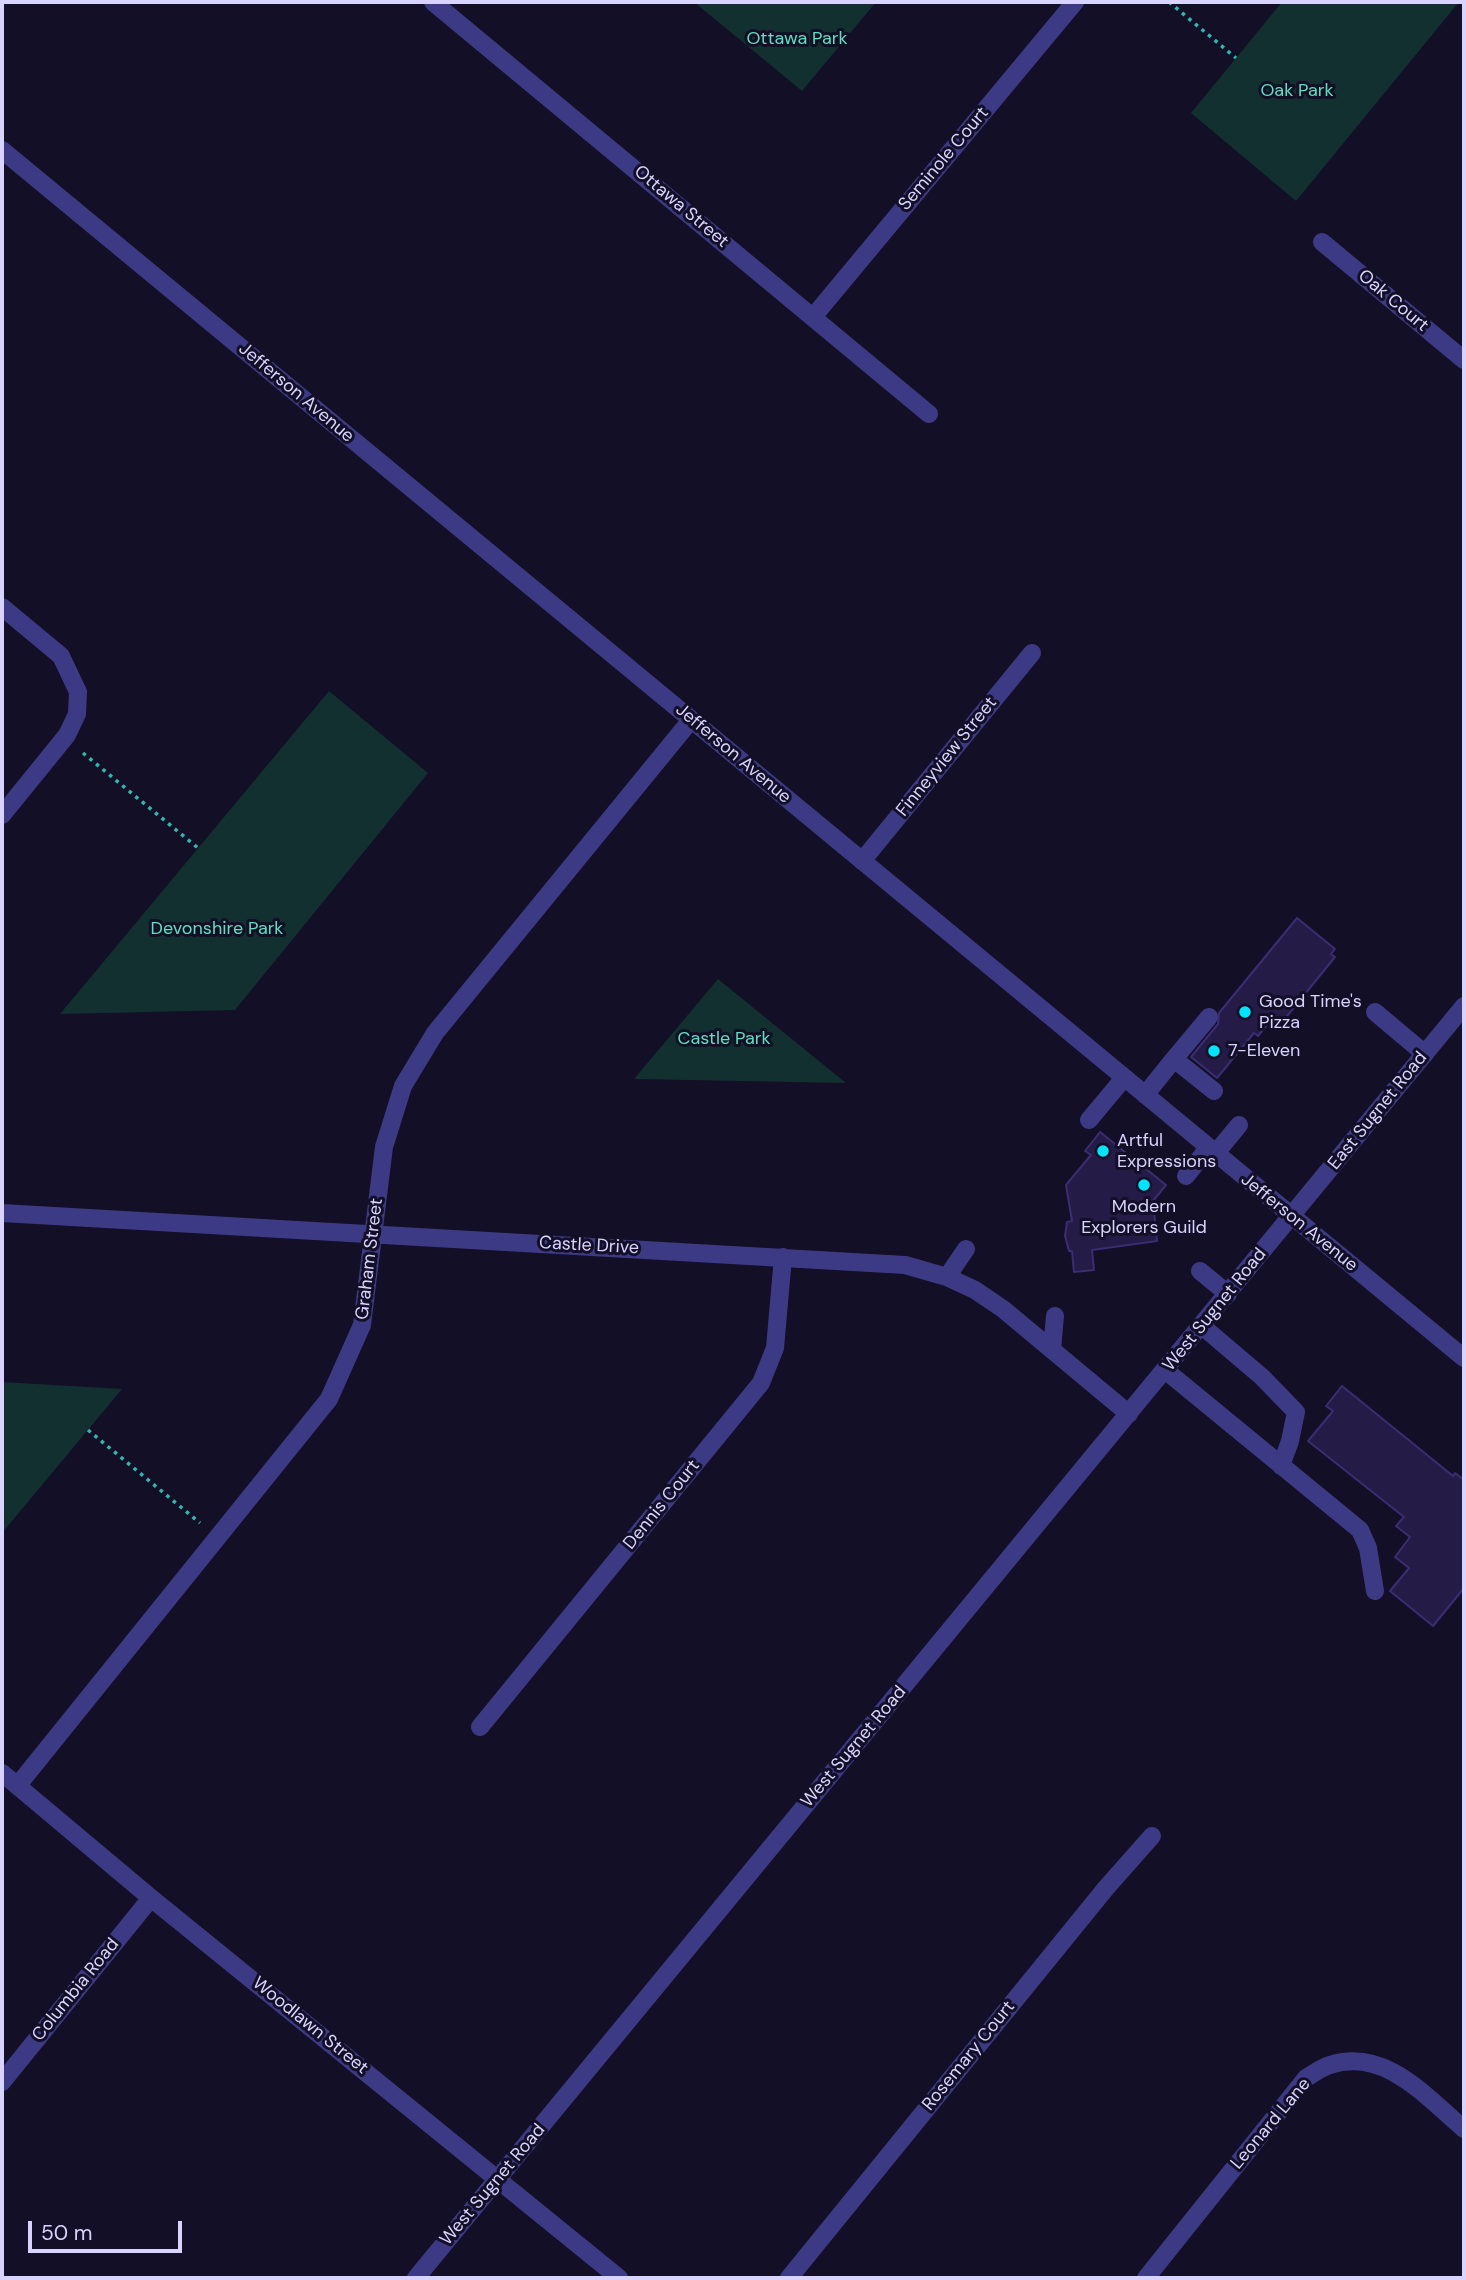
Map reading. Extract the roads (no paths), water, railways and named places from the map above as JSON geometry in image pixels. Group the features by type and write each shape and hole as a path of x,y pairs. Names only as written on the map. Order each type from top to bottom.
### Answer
{"street":[{"name":"Ottawa Street","path":"433,2 929,414"},
{"name":"Seminole Court","path":"813,317 1074,2"},
{"name":"Jefferson Avenue","path":"2,150 1464,1359"},
{"name":"Oak Court","path":"1322,242 1464,360"},
{"path":"2,607 61,656 78,692 77,715 68,735 2,815"},
{"name":"Finneyview Street","path":"862,861 1032,653"},
{"name":"Graham Street","path":"18,1786 329,1399 362,1325 384,1147 403,1086 435,1033 691,720"},
{"name":"East Sugnet Road","path":"1292,1217 1464,1006"},
{"path":"1375,1012 1425,1054"},
{"path":"1145,1095 1209,1017"},
{"path":"1174,1059 1214,1091"},
{"path":"1089,1121 1124,1078"},
{"path":"1186,1176 1238,1125"},
{"name":"Castle Drive","path":"2,1213 905,1265 947,1277 975,1290 1003,1309 1129,1414"},
{"name":"West Sugnet Road","path":"416,2278 1292,1217"},
{"path":"947,1277 966,1249"},
{"name":"Dennis Court","path":"480,1727 761,1383 775,1348 783,1257"},
{"path":"1200,1271 1228,1294"},
{"path":"1052,1350 1055,1316"},
{"path":"1202,1326 1262,1377 1296,1412 1281,1466"},
{"path":"1165,1370 1360,1530 1368,1548 1376,1591"},
{"name":"Woodlawn Street","path":"2,1773 151,1898 619,2278"},
{"name":"Rosemary Court","path":"789,2278 1106,1888 1152,1836"},
{"name":"Columbia Road","path":"2,2082 151,1898"},
{"name":"Leonard Lane","path":"1146,2278 1306,2078 1329,2065 1357,2062 1377,2064 1396,2072 1464,2129"}],"place":[{"name":"Good Time's Pizza","path":"1245,1012"},
{"name":"7-Eleven","path":"1214,1051"},
{"name":"Artful Expressions","path":"1103,1151"},
{"name":"Modern Explorers Guild","path":"1144,1185"}],"park label":[{"name":"Ottawa Park","path":"797,39"},
{"name":"Oak Park","path":"1297,91"},
{"name":"Devonshire Park","path":"217,929"},
{"name":"Castle Park","path":"724,1039"}]}
